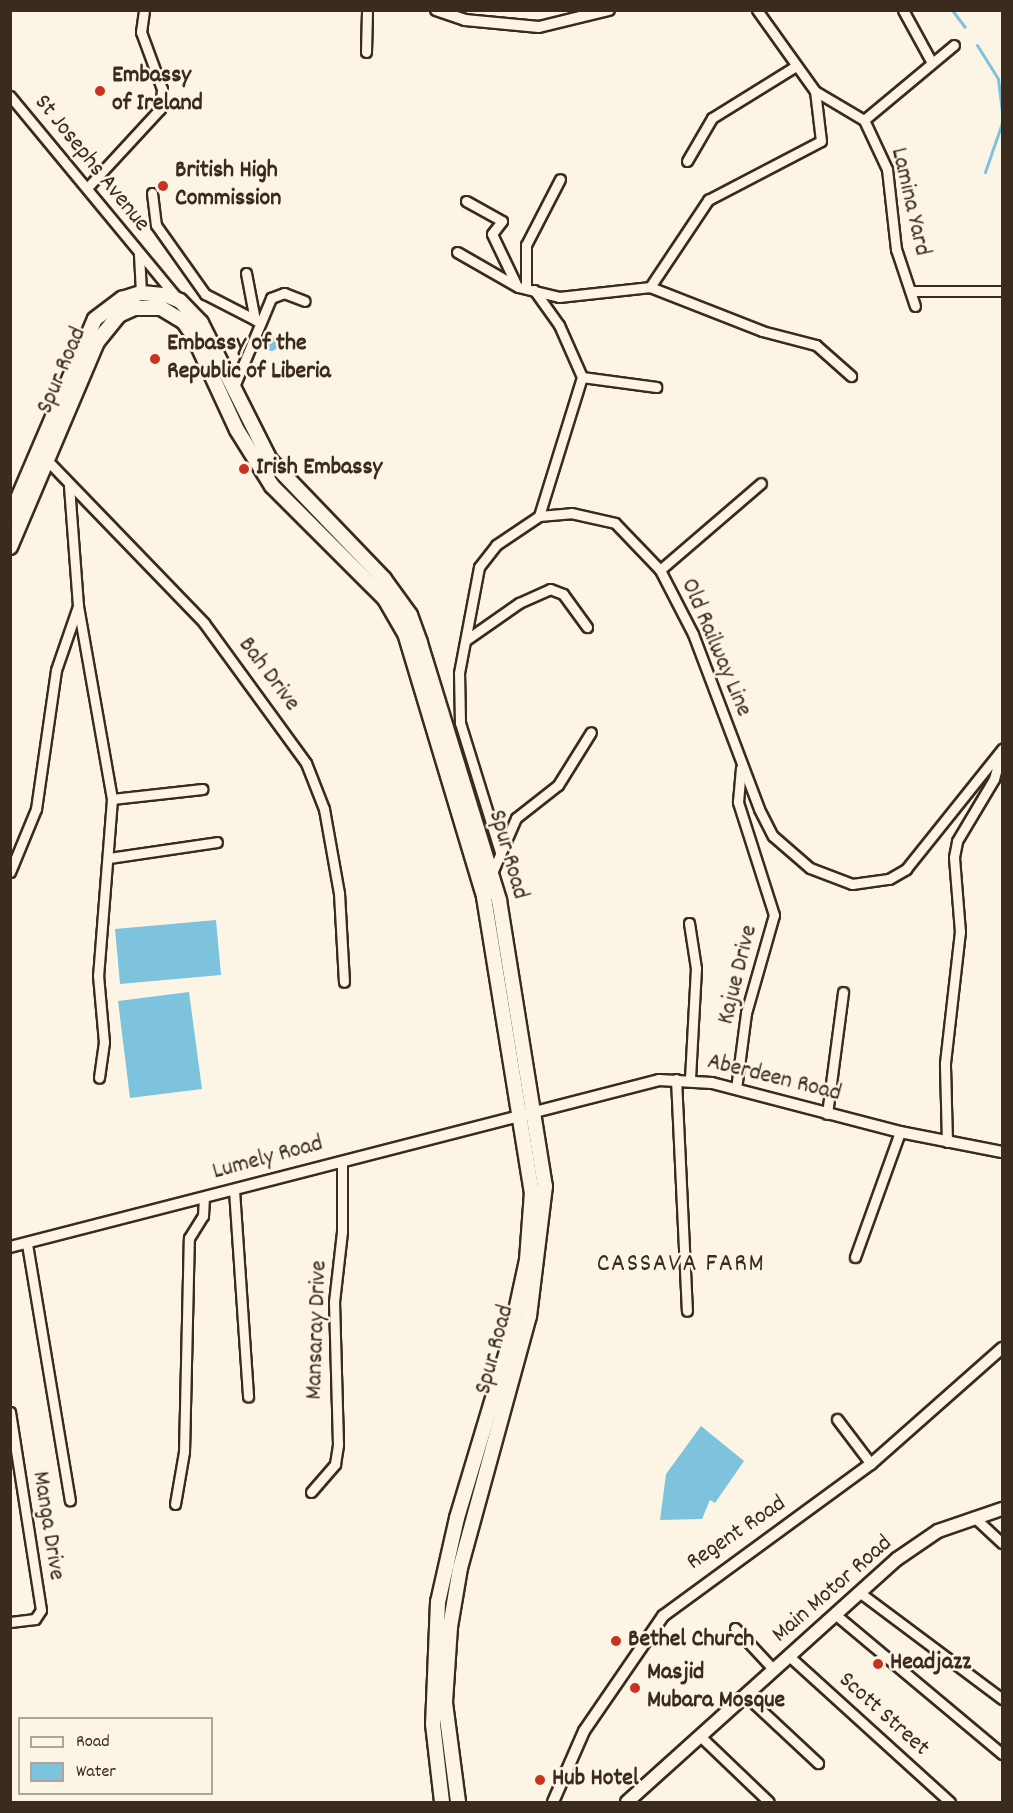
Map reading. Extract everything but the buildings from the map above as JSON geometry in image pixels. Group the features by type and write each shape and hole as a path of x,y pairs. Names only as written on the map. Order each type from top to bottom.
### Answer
{"main road":[{"path":"141,293 180,301"},
{"name":"Spur Road","path":"10,547 96,319 122,299 141,293"},
{"name":"Spur Road","path":"180,301 201,323 250,426 294,489 379,584 405,633 478,872 529,1113"},
{"name":"Spur Road","path":"64,408 98,342 119,315 148,307 173,313 194,337 237,430 272,486 410,615 420,643 450,753 492,873 529,1113 532,1225 514,1351 457,1518 438,1602 433,1703 446,1782 442,1803"},
{"name":"Spur Road","path":"10,517 45,457"},
{"name":"Main Motor Road","path":"627,1803 859,1592 922,1542 974,1516 1002,1509"},
{"name":"Spur Road","path":"446,1782 458,1803"}],"street":[{"path":"87,188 160,109 158,70 141,32 144,10"},
{"path":"366,52 367,10"},
{"path":"436,10 465,20 561,26 609,10"},
{"path":"757,10 815,91 864,120 954,45"},
{"path":"903,10 932,63"},
{"path":"687,161 712,118 796,66"},
{"path":"650,286 708,200 821,141 815,91"},
{"name":"St Josephs Avenue","path":"10,96 139,254 141,293"},
{"name":"Lamina Yard","path":"864,120 887,169 896,249 914,291 915,306"},
{"path":"526,288 526,245 560,179"},
{"path":"152,193 156,225 205,294 255,321"},
{"path":"466,201 502,221 492,234 526,288 564,335 582,377 539,516"},
{"path":"457,252 526,288 578,297 650,286 762,331 816,345 851,376"},
{"path":"139,254 180,301"},
{"path":"246,273 255,321"},
{"path":"914,291 1002,291"},
{"path":"233,390 255,321 276,293 305,301"},
{"path":"582,377 656,387"},
{"name":"Bah Drive","path":"45,457 69,486 204,623 306,763 324,809 335,871 344,982"},
{"path":"660,570 761,483"},
{"path":"69,486 78,606 111,799 109,858 98,975 104,1042 99,1078"},
{"name":"Old Railway Line","path":"500,852 460,723 457,696 479,567 496,545 539,516 571,513 615,523 660,570 693,634 741,768 773,836 789,853 835,881 852,884 889,879 906,869 1002,750"},
{"path":"466,640 519,603 550,589 562,594 587,627"},
{"path":"10,872 36,809 56,670 78,606"},
{"path":"492,873 516,818 558,785 591,732"},
{"name":"Old Railway Line","path":"947,1142 945,1063 960,932 957,841 994,779 1002,750"},
{"name":"Kajue Drive","path":"736,1089 746,1013 774,915 738,802 741,768"},
{"path":"111,799 202,789"},
{"path":"109,858 217,842"},
{"path":"689,923 696,968 690,1079"},
{"path":"827,1114 843,992"},
{"path":"676,1078 687,1311"},
{"name":"Aberdeen Road","path":"529,1113 612,1089 676,1078 690,1079 900,1132 1002,1152"},
{"name":"Lumely Road","path":"10,1248 529,1113"},
{"path":"855,1257 900,1132"},
{"name":"Mansaray Drive","path":"311,1492 335,1464 338,1444 334,1302 342,1232 342,1161"},
{"path":"234,1190 248,1397"},
{"path":"175,1504 184,1452 189,1238 203,1216 204,1198"},
{"path":"27,1244 70,1500"},
{"name":"Regent Road","path":"553,1803 584,1731 663,1616 871,1464 1002,1348"},
{"name":"Manga Drive","path":"10,1412 41,1610 35,1619 10,1622"},
{"path":"837,1419 871,1464"},
{"path":"974,1516 1002,1543"},
{"path":"859,1592 1002,1700"},
{"path":"836,1615 1002,1754"},
{"path":"735,1628 774,1670"},
{"name":"Scott Street","path":"790,1657 950,1803"},
{"path":"745,1695 818,1763"},
{"path":"700,1736 770,1803"}],"water":[{"path":"268,337 274,337 278,344 274,351 268,351 264,347 264,341"},
{"path":"216,920 221,975 120,984 115,929"},
{"path":"189,992 202,1089 130,1098 118,1001"},
{"path":"701,1426 744,1461 715,1503 710,1500 702,1519 660,1520 666,1474"}],"waterway":[{"path":"952,10 965,27"},
{"path":"977,45 998,79 1002,111"},
{"path":"985,172 1002,123"}],"place":[{"name":"Embassy of Ireland","path":"100,91"},
{"name":"British High Commission","path":"163,186"},
{"name":"Embassy of the Republic of Liberia","path":"155,359"},
{"name":"Irish Embassy","path":"244,469"},
{"name":"Bethel Church","path":"616,1641"},
{"name":"Headjazz","path":"878,1664"},
{"name":"Masjid Mubara Mosque","path":"635,1688"},
{"name":"Hub Hotel","path":"540,1780"}],"district":[{"name":"CASSAVA FARM","path":"681,1265"}]}
